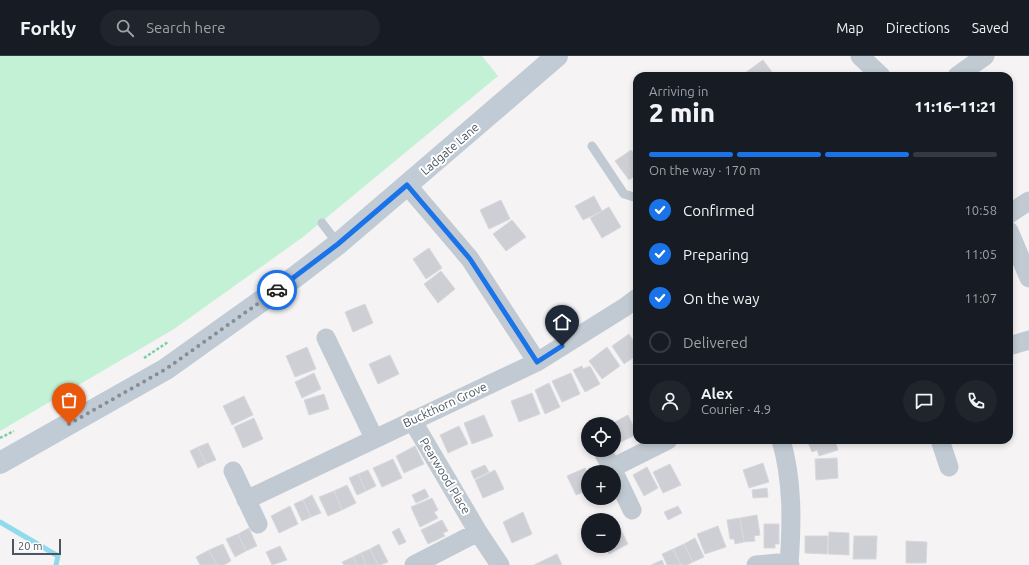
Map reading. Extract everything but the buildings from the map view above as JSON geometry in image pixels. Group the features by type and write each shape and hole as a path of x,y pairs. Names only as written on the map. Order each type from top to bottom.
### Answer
{"main road":[{"name":"Ladgate Lane","path":"0,463 166,369 296,277 338,244 557,56"}],"street":[{"path":"860,56 876,72"},
{"path":"963,72 985,56"},
{"path":"407,185 470,259 537,362"},
{"path":"1013,211 1029,201"},
{"path":"1013,240 1029,278"},
{"name":"Buckthorn Grove","path":"246,500 537,362 633,301"},
{"path":"326,338 374,438"},
{"path":"1013,345 1029,340"},
{"name":"Pearwood Place","path":"412,420 478,532 500,565"},
{"path":"621,466 661,444"},
{"path":"756,565 778,563 789,565 790,488 787,460 782,444"},
{"path":"941,444 949,467"},
{"path":"233,472 258,524"},
{"path":"621,487 632,510"},
{"path":"414,565 478,532"}],"lane":[{"path":"592,146 624,194 633,197"},
{"path":"322,223 338,244"}],"path":[{"path":"139,361 173,339"},
{"path":"0,438 18,430"}],"green space":[{"path":"0,56 482,56 498,76 303,237 174,329 0,431"}],"waterway":[{"path":"0,522 58,556 56,565"}],"way so far":[{"path":"69,424 166,369 277,290"}],"route":[{"path":"277,290 338,244 407,185 470,259 537,362 562,346"}]}
